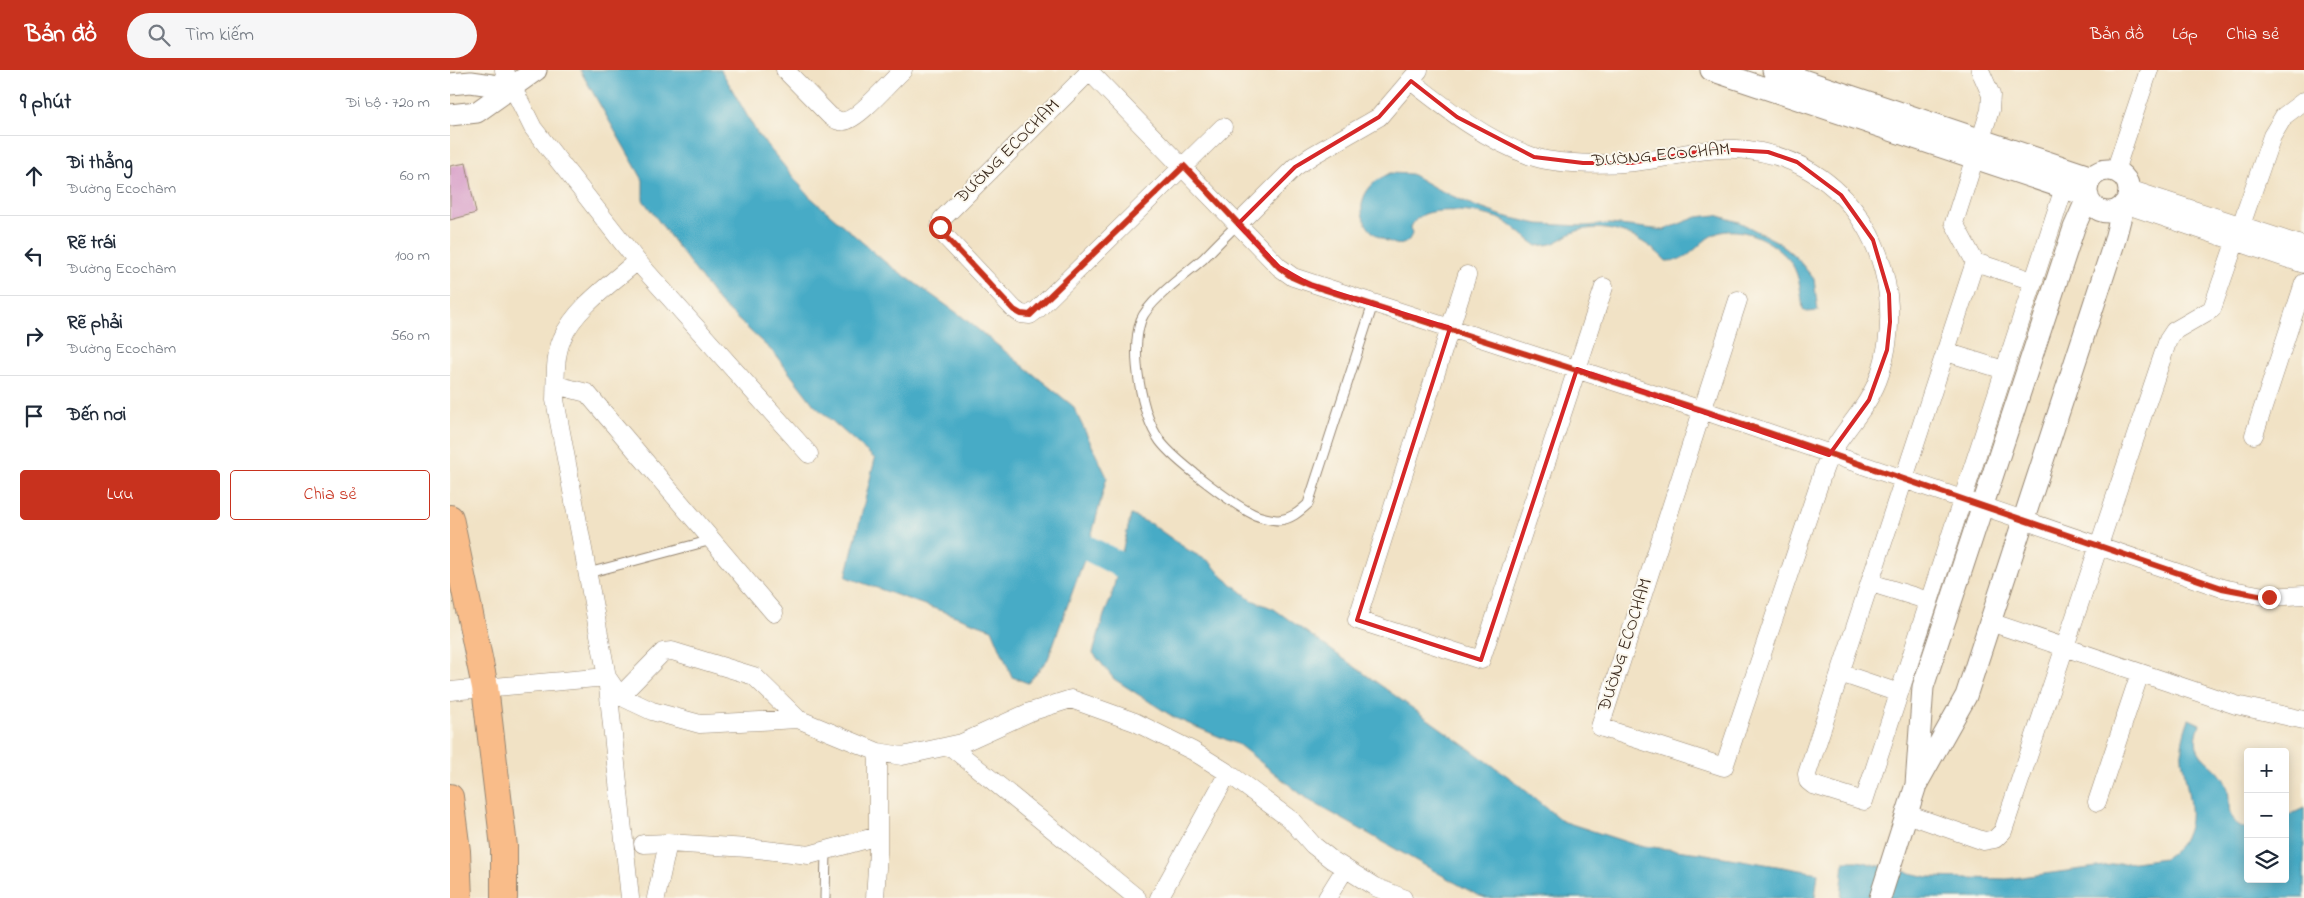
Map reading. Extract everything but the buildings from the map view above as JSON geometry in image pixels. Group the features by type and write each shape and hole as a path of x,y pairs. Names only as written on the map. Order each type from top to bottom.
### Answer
{"main road":[{"path":"450,518 485,686 504,847 504,898"},
{"path":"450,797 457,851 459,898"}],"street":[{"path":"450,84 508,79 536,70"},
{"path":"785,70 830,116 838,121 846,121 856,115 903,70"},
{"name":"ĐƯỜNG ECOCHAM","path":"1224,128 1184,166 1038,309 1030,315 1021,314 1014,310 943,234 940,227 942,219 1090,70 1184,166 1279,267 1292,277 1702,410 1829,455 2238,592 2269,597 2304,595"},
{"path":"1711,70 1978,149 2090,186"},
{"path":"1773,70 1978,149 2064,188 2090,186"},
{"path":"1980,70 1989,87 1991,102 1954,223 1975,262 2033,281"},
{"path":"2115,171 2149,70"},
{"name":"ĐƯỜNG ECOCHAM","path":"1238,224 1295,167 1379,117 1415,76 1457,117 1502,144 1534,157 1584,163 1631,163 1714,149 1760,151 1797,162 1820,177 1841,195 1859,216 1873,240 1884,267 1890,322 1887,350 1880,377 1872,393 1854,422 1829,455 1724,767 1600,727 1738,300"},
{"path":"450,115 477,112 508,79"},
{"path":"508,79 533,128 636,261 809,454"},
{"path":"1907,814 1984,841 1999,836 2006,826 2168,340 2178,329 2206,315 2212,309 2272,136 2284,116 2304,101"},
{"path":"1880,898 1916,785 1966,696 2114,243 2127,197 2124,176 2115,171 2102,170 2090,186 2074,228 1923,687 1916,785"},
{"path":"2090,186 2092,204 2102,211 2114,211 2127,197"},
{"path":"1975,262 1807,778 1813,785 1864,801 2064,188"},
{"path":"2127,197 2239,233 2304,246"},
{"path":"2239,233 2304,264"},
{"path":"630,898 607,677 555,400 561,340 572,320 636,261"},
{"path":"1467,275 1356,620 1480,660 1604,287"},
{"path":"2254,435 2304,283"},
{"path":"1946,352 2004,370"},
{"path":"556,384 587,393 774,613"},
{"path":"1871,583 1929,601"},
{"path":"1990,622 2252,710 2304,720"},
{"path":"620,696 663,652 672,651 754,676 798,719 878,752 902,756 962,743 1030,712 1071,699 1135,722 1193,751 1228,773 1290,820 1313,845 1345,868 1375,887 1402,898"},
{"path":"2097,802 2140,673"},
{"path":"1840,674 1899,693"},
{"path":"450,691 485,686 607,677"},
{"path":"607,677 620,696 652,711 700,724 798,719"},
{"path":"950,746 1138,898"},
{"path":"875,898 878,836 878,752"},
{"path":"1159,898 1228,773"},
{"path":"643,844 668,843 748,848 809,855 878,836"},
{"path":"656,898 668,843"},
{"path":"1327,898 1345,868"}],"lane":[{"path":"1238,224 1159,297 1142,318 1137,336 1138,378 1150,422 1160,441 1188,467 1254,514 1278,520 1295,515 1308,504 1373,304"},
{"path":"588,573 712,540"},
{"path":"825,898 826,851"}],"highlighted area":[{"path":"1411,81 1457,117 1534,157 1583,163 1631,163 1714,149 1768,152 1797,162 1841,195 1873,240 1889,294 1890,322 1887,350 1869,400 1829,455 1577,369 1481,660 1357,620 1450,328 1311,285 1279,267 1238,224 1295,167 1379,117"}],"water":[{"path":"580,70 721,70 757,133 809,196 885,262 960,315 1073,406 1107,477 1088,549 1048,659 1028,683 1012,677 992,629 846,577 875,459 814,405 774,353 719,302 643,200 643,180"},
{"path":"1390,173 1411,174 1437,189 1475,206 1503,216 1538,224 1584,226 1610,224 1664,230 1697,217 1716,215 1739,222 1778,242 1796,257 1814,279 1818,311 1807,312 1803,309 1797,274 1785,255 1766,241 1742,232 1718,233 1708,238 1685,257 1674,261 1666,261 1657,252 1637,239 1613,230 1589,229 1577,231 1554,243 1537,246 1499,218 1478,213 1443,211 1420,216 1411,227 1412,234 1408,241 1397,244 1380,238 1372,232 1366,224 1362,207 1368,189 1376,181"},
{"path":"1131,515 1151,524 1188,550 1210,562 1223,577 1252,600 1274,609 1513,780 1562,821 1636,845 1700,853 1818,873 1815,898 1486,898 1477,895 1307,799 1239,745 1175,718 1114,679 1093,653 1111,598"},
{"path":"2189,719 2200,724 2197,736 2199,753 2216,769 2226,784 2231,816 2239,826 2244,828 2244,883 2289,883 2289,815 2304,808 2304,898 1841,898 1844,861 1858,861 1928,877 2007,879 2164,858 2177,848 2185,837 2189,825 2189,799 2182,757 2183,738"}],"waterway":[{"path":"1058,533 1150,580"},
{"path":"1088,549 1121,559"}],"route":[{"path":"940,227 943,234 1014,310 1021,314 1030,315 1184,166 1279,267 1292,277 1310,285 1450,328 1702,410 2222,588 2269,597"}]}
